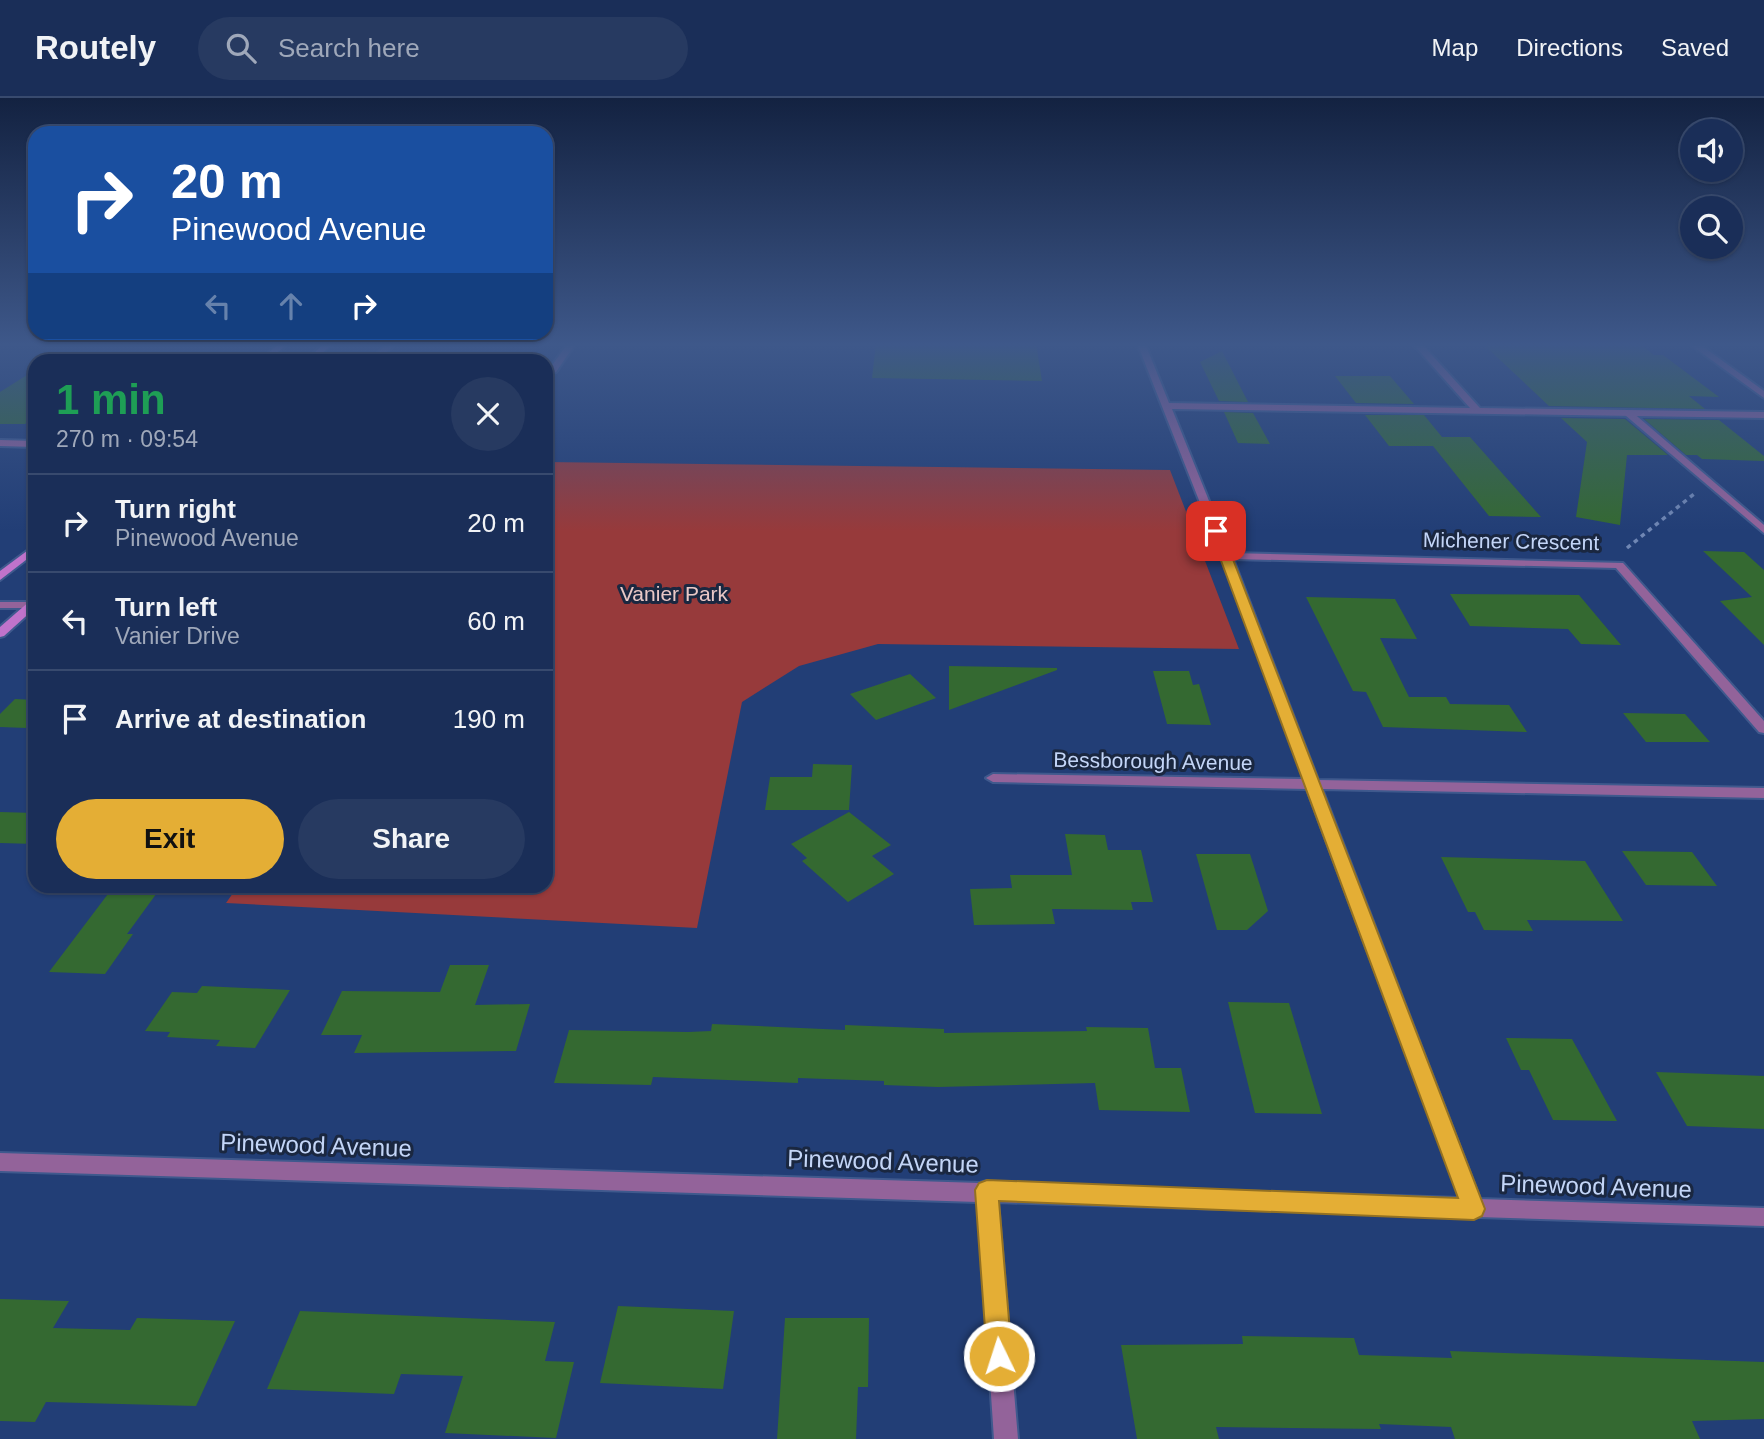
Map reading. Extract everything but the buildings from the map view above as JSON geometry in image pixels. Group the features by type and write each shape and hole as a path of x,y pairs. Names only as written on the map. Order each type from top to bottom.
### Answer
{"main road":[{"path":"0,577 28,554"},
{"path":"0,633 28,608"}],"street":[{"path":"1474,1209 1311,786 1226,555 1166,406 1764,415"},
{"path":"1473,406 1478,411"},
{"path":"1628,413 1764,530"},
{"path":"0,443 28,444"},
{"name":"Michener Crescent","path":"1226,555 1619,565 1764,729"},
{"path":"0,605 28,604"},
{"name":"Bessborough Avenue","path":"993,778 1311,786"},
{"path":"1311,786 1764,793"},
{"name":"Pinewood Avenue","path":"0,1162 987,1190 1764,1217"},
{"path":"987,1190 1006,1439"}],"path":[{"path":"1619,565 1614,559 1708,482"}],"green space":[{"name":"Vanier Park","path":"553,462 1170,470 1239,649 878,644 799,666 742,702 697,928 226,903 233,893 553,893"}],"route":[{"path":"999,1356 987,1190 1474,1209 1216,531"}]}
